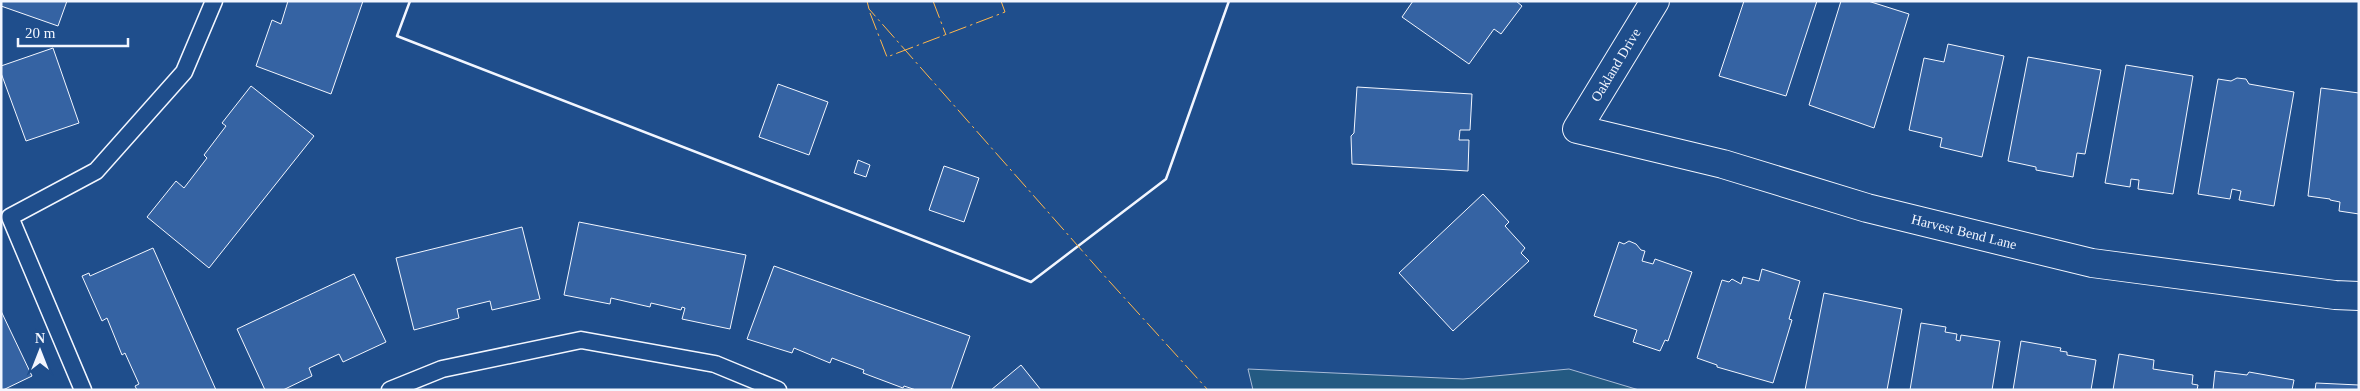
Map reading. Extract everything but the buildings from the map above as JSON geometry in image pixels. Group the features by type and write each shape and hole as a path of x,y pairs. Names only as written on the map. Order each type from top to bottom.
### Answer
{"street":[{"name":"Oakland Drive","path":"1577,129 1654,1"},
{"name":"Harvest Bend Lane","path":"1577,129 1723,164 1867,208 2092,263 2335,295 2359,296"}],"lane":[{"path":"83,390 4,213 96,171 184,72 214,1"},
{"path":"390,390 442,369 581,340 715,364 778,390"}],"shaded area":[{"path":"1248,369 1463,379 1569,369 1639,390 1253,390"}],"wall":[{"path":"410,1 397,36 1031,282 1166,179 1229,1"}],"power":[{"path":"867,1 869,9 1100,271 1208,390"},
{"path":"933,1 946,35"},
{"path":"870,13 887,57 1005,12 1001,1"}]}
